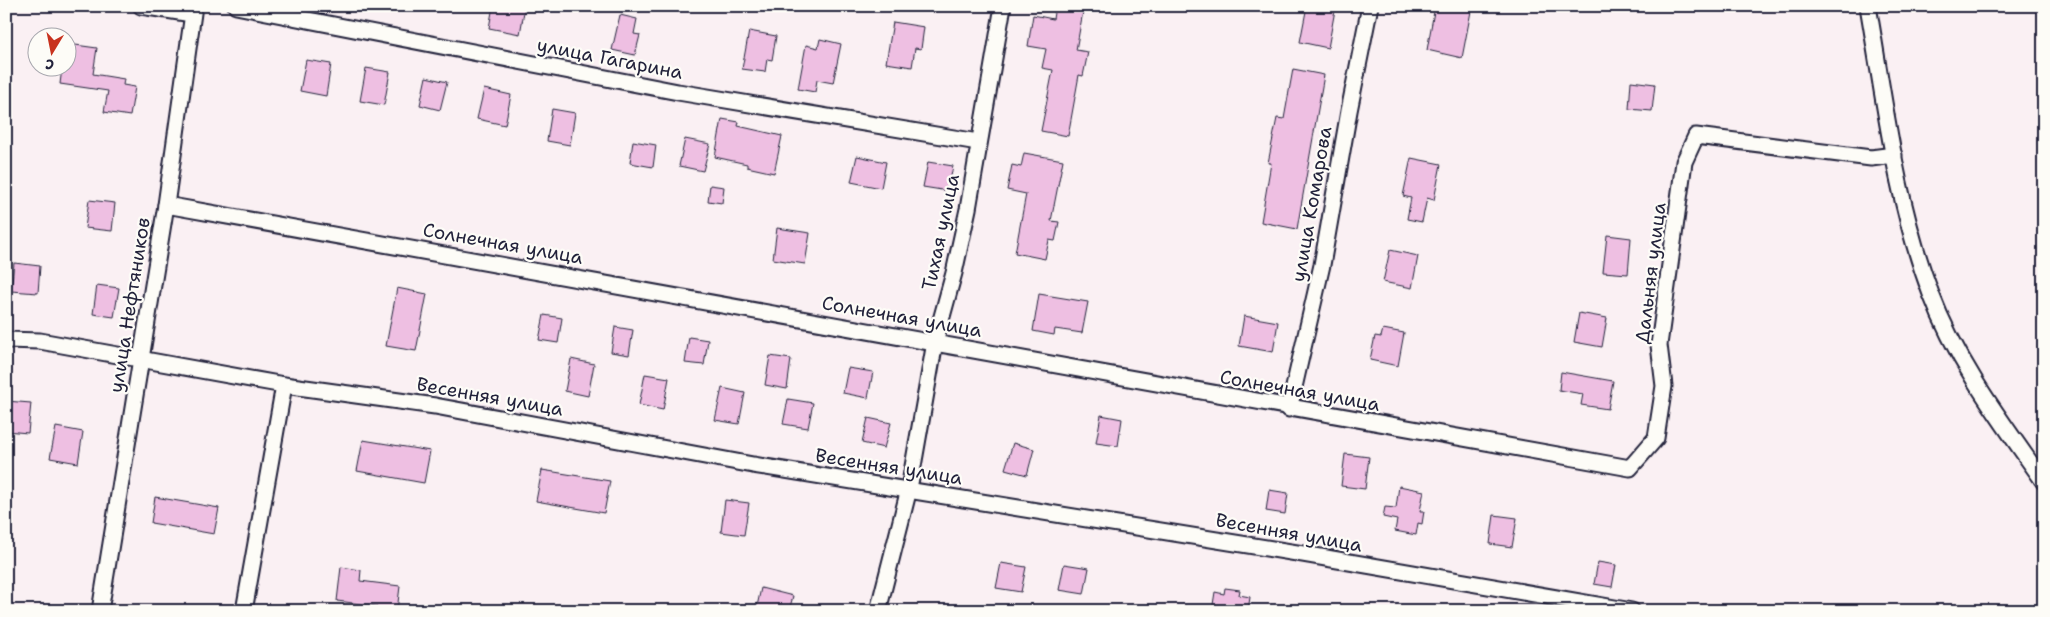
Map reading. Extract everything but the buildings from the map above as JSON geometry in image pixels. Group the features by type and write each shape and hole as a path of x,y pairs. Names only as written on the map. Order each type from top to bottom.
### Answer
{"street":[{"path":"141,6 193,10"},
{"name":"улица Гагарина","path":"236,6 678,92 978,142"},
{"name":"Тихая улица","path":"878,611 909,489 935,342 964,227 1003,6"},
{"name":"улица Комарова","path":"1289,409 1322,265 1349,111 1370,6"},
{"path":"1868,6 1903,205 1931,295 1966,369 2044,482"},
{"name":"улица Нефтяников","path":"100,611 166,205 193,10"},
{"name":"Дальняя улица","path":"1630,468 1656,438 1664,386 1659,345 1684,162 1696,136 1871,158 1894,156"},
{"name":"Солнечная улица","path":"166,205 550,271 1289,409 1630,468"},
{"name":"Весенняя улица","path":"6,340 40,341 284,385 434,406 753,465 909,489 1632,611"},
{"path":"244,611 284,385"}]}
